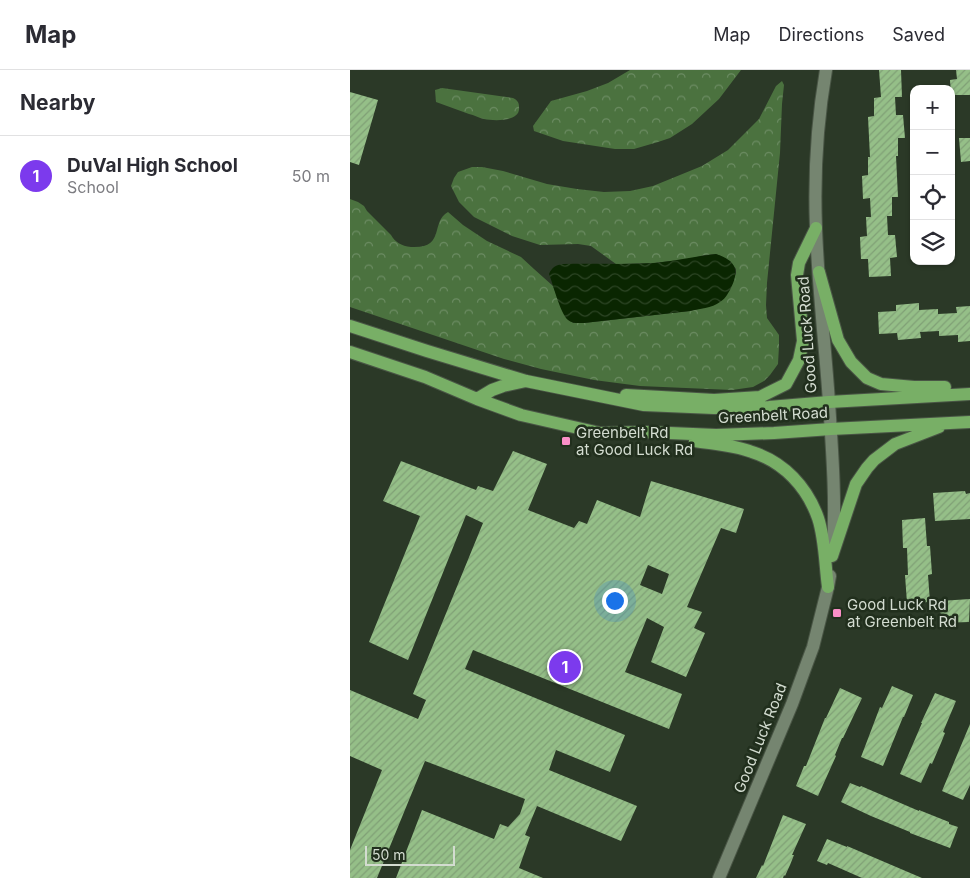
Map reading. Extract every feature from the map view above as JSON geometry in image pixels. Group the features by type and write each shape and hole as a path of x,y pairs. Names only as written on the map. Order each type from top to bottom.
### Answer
{"main road":[{"name":"Good Luck Road","path":"719,878 792,704 807,663 828,587 834,524 834,490 816,228 816,163 826,70"},
{"path":"590,394 714,400 760,397 786,384 799,360 803,341 797,275 799,263 816,228"},
{"path":"818,272 838,340 851,362 867,378 881,384 914,387 970,388"},
{"name":"Greenbelt Road","path":"350,326 526,381 644,405 769,408 828,402 970,394"},
{"name":"Greenbelt Road","path":"350,352 425,377 521,415 600,433 646,432 716,435 970,422"},
{"path":"477,399 492,390 526,381"},
{"path":"832,556 856,484 874,460 895,444 950,423"},
{"path":"646,432 750,451 770,459 788,472 798,482 812,504 818,518 828,587"}],"green space":[{"path":"630,70 741,70 719,99 692,124 670,138 658,142 634,149 615,149 563,141 534,131 533,126 551,101 608,83"},
{"path":"782,81 784,85 780,153 766,305 767,318 779,335 778,364 764,381 753,387 732,390 640,386 594,380 504,359 350,307 350,199 364,206 396,242 411,247 429,244 436,234 443,216 448,212 487,241 521,257 553,286 558,299 573,323 690,311 706,307 736,274 736,269 730,261 716,254 653,263 616,264 591,246 578,244 540,245 512,236 474,217 459,202 451,186 458,172 472,167 482,167 547,184 604,192 630,191 653,186 702,166 728,150 759,119 776,86"},
{"path":"442,88 513,98 518,102 518,112 511,118 506,119 482,119 436,102 435,90"}],"water":[{"path":"716,254 728,260 735,268 736,272 733,283 727,295 717,304 690,311 574,323 568,320 562,311 549,274 555,267 563,264 655,263"}],"building":[{"path":"879,70 901,70 902,97 895,97 896,115 903,115 905,138 898,138 898,156 896,156 898,197 892,197 892,216 887,216 888,235 895,235 897,257 890,258 891,276 869,277 868,259 861,259 860,237 867,236 866,217 871,217 870,198 863,199 862,176 868,175 868,157 870,157 868,117 874,116 874,98 881,97"},
{"path":"956,70 970,70 970,95 955,95 955,85 950,85 950,80 957,79"},
{"path":"350,92 378,100 359,165 350,162"},
{"path":"959,138 970,138 970,161 961,162"},
{"path":"919,303 919,310 938,309 938,314 957,313 956,307 970,306 970,341 958,342 958,335 939,336 939,331 920,332 921,338 898,340 897,333 879,334 878,312 896,311 896,305"},
{"path":"513,451 547,464 528,510 574,528 579,521 587,524 597,500 640,517 651,481 744,509 736,533 721,528 687,607 702,612 694,628 705,633 686,677 651,662 664,627 647,618 625,672 682,694 669,729 473,650 465,669 625,735 610,772 556,750 549,770 637,806 621,841 537,806 525,835 530,837 519,868 543,878 396,878 422,810 494,839 500,824 508,827 520,814 525,799 425,761 377,878 350,878 350,850 382,770 350,756 350,690 418,719 426,700 413,694 483,523 466,515 408,660 369,642 420,516 383,501 401,461 476,490 478,486 493,491","holes":["648,565 669,574 662,594 640,585"]},
{"path":"965,491 966,494 970,493 970,519 935,521 933,493"},
{"path":"925,518 932,574 928,575 930,602 907,603 905,575 908,575 907,548 903,548 902,520"},
{"path":"970,599 969,622 941,623 940,601"},
{"path":"892,686 913,695 883,766 861,757 880,707 882,708"},
{"path":"840,688 862,698 842,738 818,796 796,786"},
{"path":"935,693 956,701 943,732 945,733 941,743 921,783 900,774"},
{"path":"970,724 970,785 963,800 942,791"},
{"path":"850,783 958,827 950,848 910,833 841,802"},
{"path":"783,815 806,824 792,855 794,855 790,865 783,878 756,878 763,866"},
{"path":"827,839 922,878 862,878 828,863 827,865 817,861"}],"place":[{"name":"Greenbelt Rd at Good Luck Rd","path":"566,441"},
{"name":"Good Luck Rd at Greenbelt Rd","path":"837,613"},
{"name":"DuVal High School","path":"565,667"}]}
